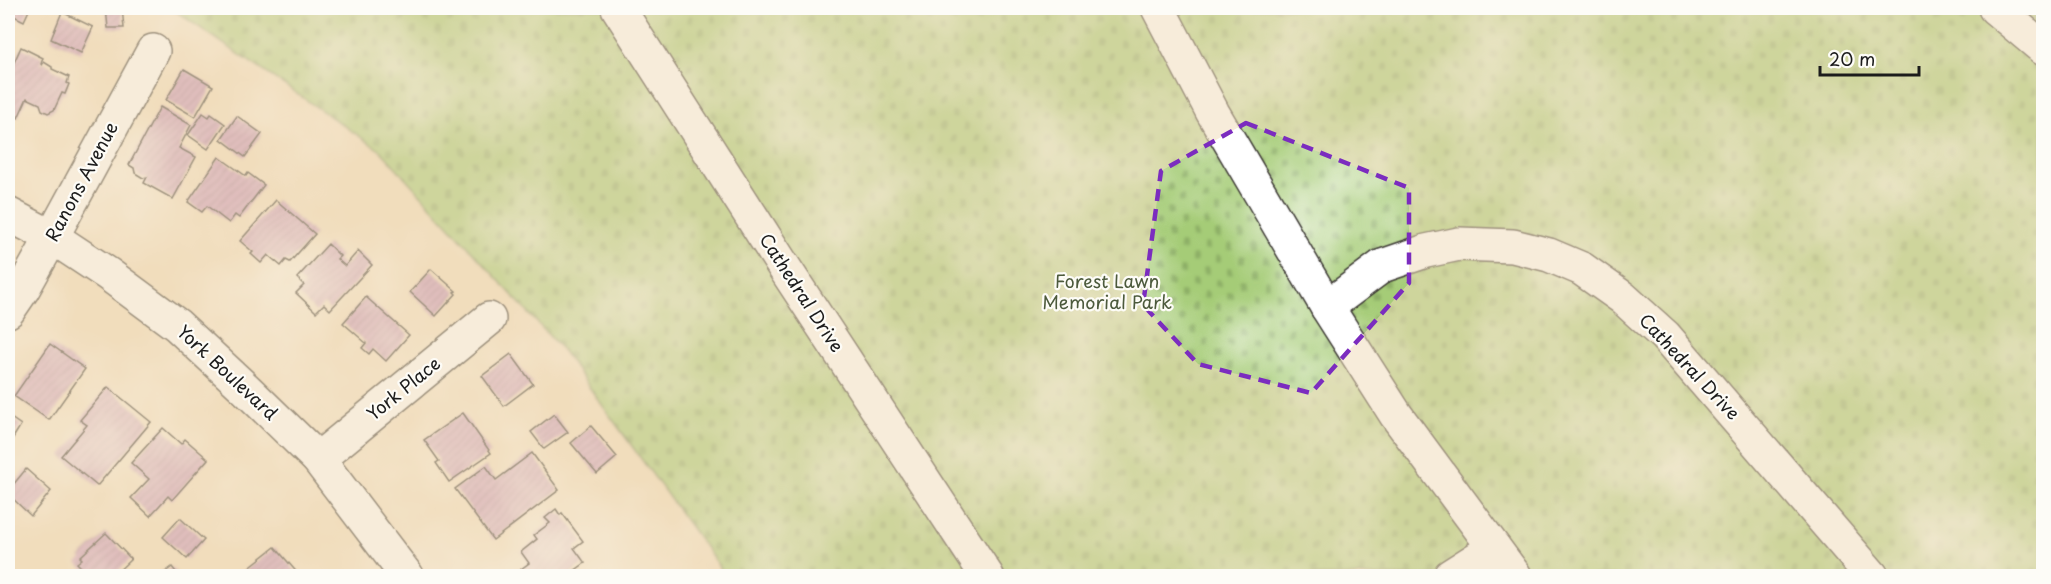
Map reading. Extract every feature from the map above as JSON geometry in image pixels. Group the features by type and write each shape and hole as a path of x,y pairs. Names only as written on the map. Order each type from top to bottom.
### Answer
{"street":[{"name":"Cathedral Drive","path":"618,8 786,271 987,576"},
{"path":"1158,8 1213,112 1327,307 1396,416 1515,576"},
{"path":"1995,8 2043,49"},
{"name":"Ranons Avenue","path":"8,311 52,237 153,51"},
{"name":"York Boulevard","path":"8,214 52,237 108,274 177,325 318,459 407,576"},
{"name":"Cathedral Drive","path":"1327,307 1382,266 1426,250 1459,243 1513,246 1549,255 1582,269 1623,298 1665,336 1872,576"},
{"name":"York Place","path":"318,459 489,319"},
{"path":"1450,576 1494,548"}],"highlighted area":[{"path":"1246,123 1409,188 1409,283 1311,393 1198,364 1143,305 1161,171"}],"green space":[{"name":"Forest Lawn Memorial Park","path":"171,8 2043,8 2043,576 726,576 563,351 381,151"}],"building":[{"path":"8,8 30,8 24,21 8,13"},
{"path":"106,8 122,8 124,28 108,28"},
{"path":"62,12 93,27 81,53 51,39"},
{"path":"21,47 43,58 42,65 44,62 52,69 69,77 65,94 62,93 54,110 48,113 42,110 40,104 27,98 18,118 8,114 8,76"},
{"path":"184,69 213,86 195,117 166,100"},
{"path":"160,107 191,125 179,148 196,157 173,199 144,183 147,177 143,178 135,173 134,168 129,165"},
{"path":"203,113 209,117 211,114 225,124 208,149 188,135"},
{"path":"237,116 262,134 245,157 221,139"},
{"path":"219,157 246,176 248,173 264,185 239,218 235,215 229,223 207,206 202,212 188,202"},
{"path":"276,200 315,234 290,262 286,260 281,266 268,255 261,263 251,254 253,252 240,241"},
{"path":"328,244 340,256 337,259 345,266 358,251 372,265 330,310 324,304 316,312 296,293 304,285 297,278"},
{"path":"431,269 456,291 454,292 456,294 436,316 410,292"},
{"path":"366,297 409,335 386,361 373,349 369,354 362,348 366,343 343,323"},
{"path":"50,344 85,369 49,420 14,396"},
{"path":"511,354 533,384 504,406 482,376"},
{"path":"108,387 151,422 97,486 61,456 87,425 80,420"},
{"path":"463,413 491,453 449,482 436,463 439,461 424,440"},
{"path":"554,414 568,432 544,449 531,432"},
{"path":"8,416 21,425 8,446"},
{"path":"591,426 617,457 597,474 571,443"},
{"path":"163,428 181,444 185,439 208,459 172,500 168,496 150,516 131,498 149,479 131,463"},
{"path":"532,453 559,490 493,540 455,489 486,466 496,480"},
{"path":"26,469 51,491 31,516 8,494"},
{"path":"556,509 560,515 562,513 583,541 574,548 585,563 567,576 521,576 517,572 529,563 521,552 537,539 534,535 550,523 545,518"},
{"path":"180,518 204,540 187,559 163,537"},
{"path":"106,533 131,559 113,576 100,576 93,569 88,574 77,563 82,559 80,557"},
{"path":"275,547 300,576 238,576"},
{"path":"172,567 179,576 160,576"}]}
